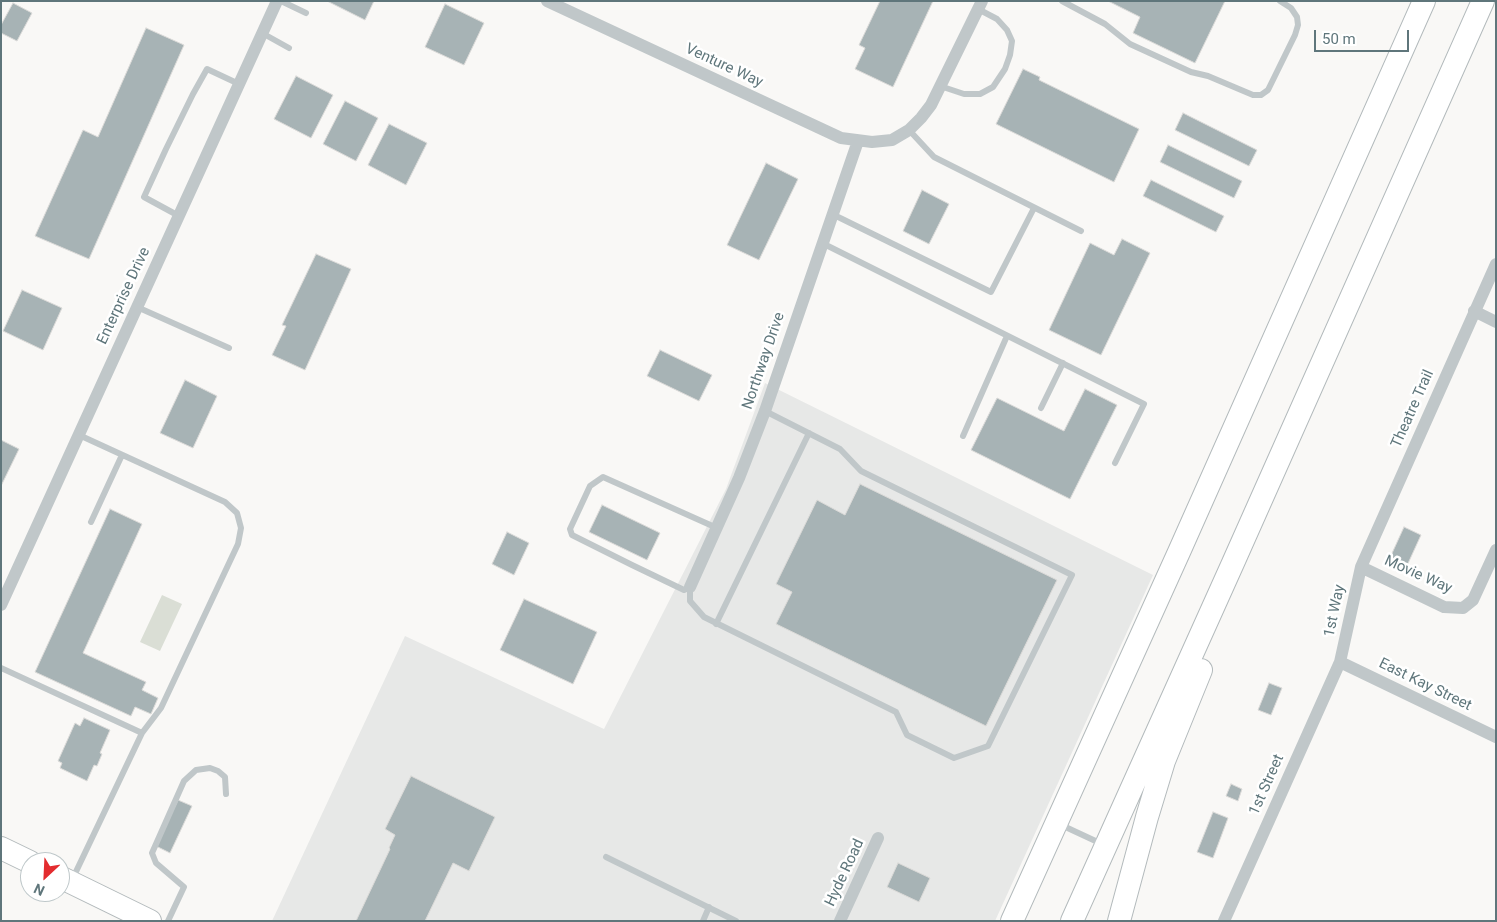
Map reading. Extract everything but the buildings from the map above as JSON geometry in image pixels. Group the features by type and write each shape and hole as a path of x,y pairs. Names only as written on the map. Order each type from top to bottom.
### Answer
{"highway":[{"path":"1012,921 1179,552 1424,1"},
{"path":"1072,921 1483,1"},
{"path":"1119,921 1164,761 1213,639 1233,563"},
{"path":"1,848 20,857"},
{"path":"70,881 118,909 150,921"}],"street":[{"name":"Enterprise Drive","path":"1,605 277,1"},
{"name":"Venture Way","path":"548,1 841,138 858,141 892,140 909,130"},
{"path":"909,130 931,105 980,5"},
{"name":"Northway Drive","path":"690,587 739,478 765,411 858,141"},
{"name":"Theatre Trail","path":"1361,567 1496,264"},
{"path":"1474,312 1496,322"},
{"name":"Movie Way","path":"1361,567 1444,607 1463,608 1473,600 1496,550"},
{"name":"1st Way","path":"1340,662 1361,567"},
{"name":"East Kay Street","path":"1340,662 1496,736"},
{"name":"1st Street","path":"1224,921 1340,662"},
{"name":"Hyde Road","path":"840,921 878,838"}],"lane":[{"path":"281,1 306,13"},
{"path":"1062,1 1105,24 1130,44 1191,72 1208,76 1253,95 1261,95 1268,90 1298,25 1297,17 1291,8 1280,1"},
{"path":"940,86 964,94 980,94 993,87 1004,70 1010,55 1012,40 1007,30 997,19 980,5"},
{"path":"262,33 289,48"},
{"path":"179,216 144,197 192,94 207,69 239,84"},
{"path":"909,130 934,157 1082,231"},
{"path":"832,214 991,292 1034,208"},
{"path":"822,243 1144,404 1115,463"},
{"path":"137,306 229,348"},
{"path":"963,436 1007,336"},
{"path":"1041,408 1063,363"},
{"path":"716,528 603,477 590,486 570,529 572,535 632,565 684,590 690,587 690,601 704,618 896,712 907,736 954,758 988,746 1072,575 861,471 840,448 765,411"},
{"path":"716,624 809,433"},
{"path":"70,871 142,733 161,708 238,544 241,528 237,513 226,502 79,435"},
{"path":"91,522 122,455"},
{"path":"1,668 142,733"},
{"path":"168,921 184,887 156,863 152,854 184,781 196,770 210,768 218,771 225,777 226,794"},
{"path":"1056,823 1106,846"},
{"path":"606,857 736,921"},
{"path":"704,921 709,908"}],"shaded area":[{"path":"765,383 1153,575 995,921 272,921 405,636 604,729 726,489"},
{"path":"162,595 182,604 160,651 140,642"}]}
